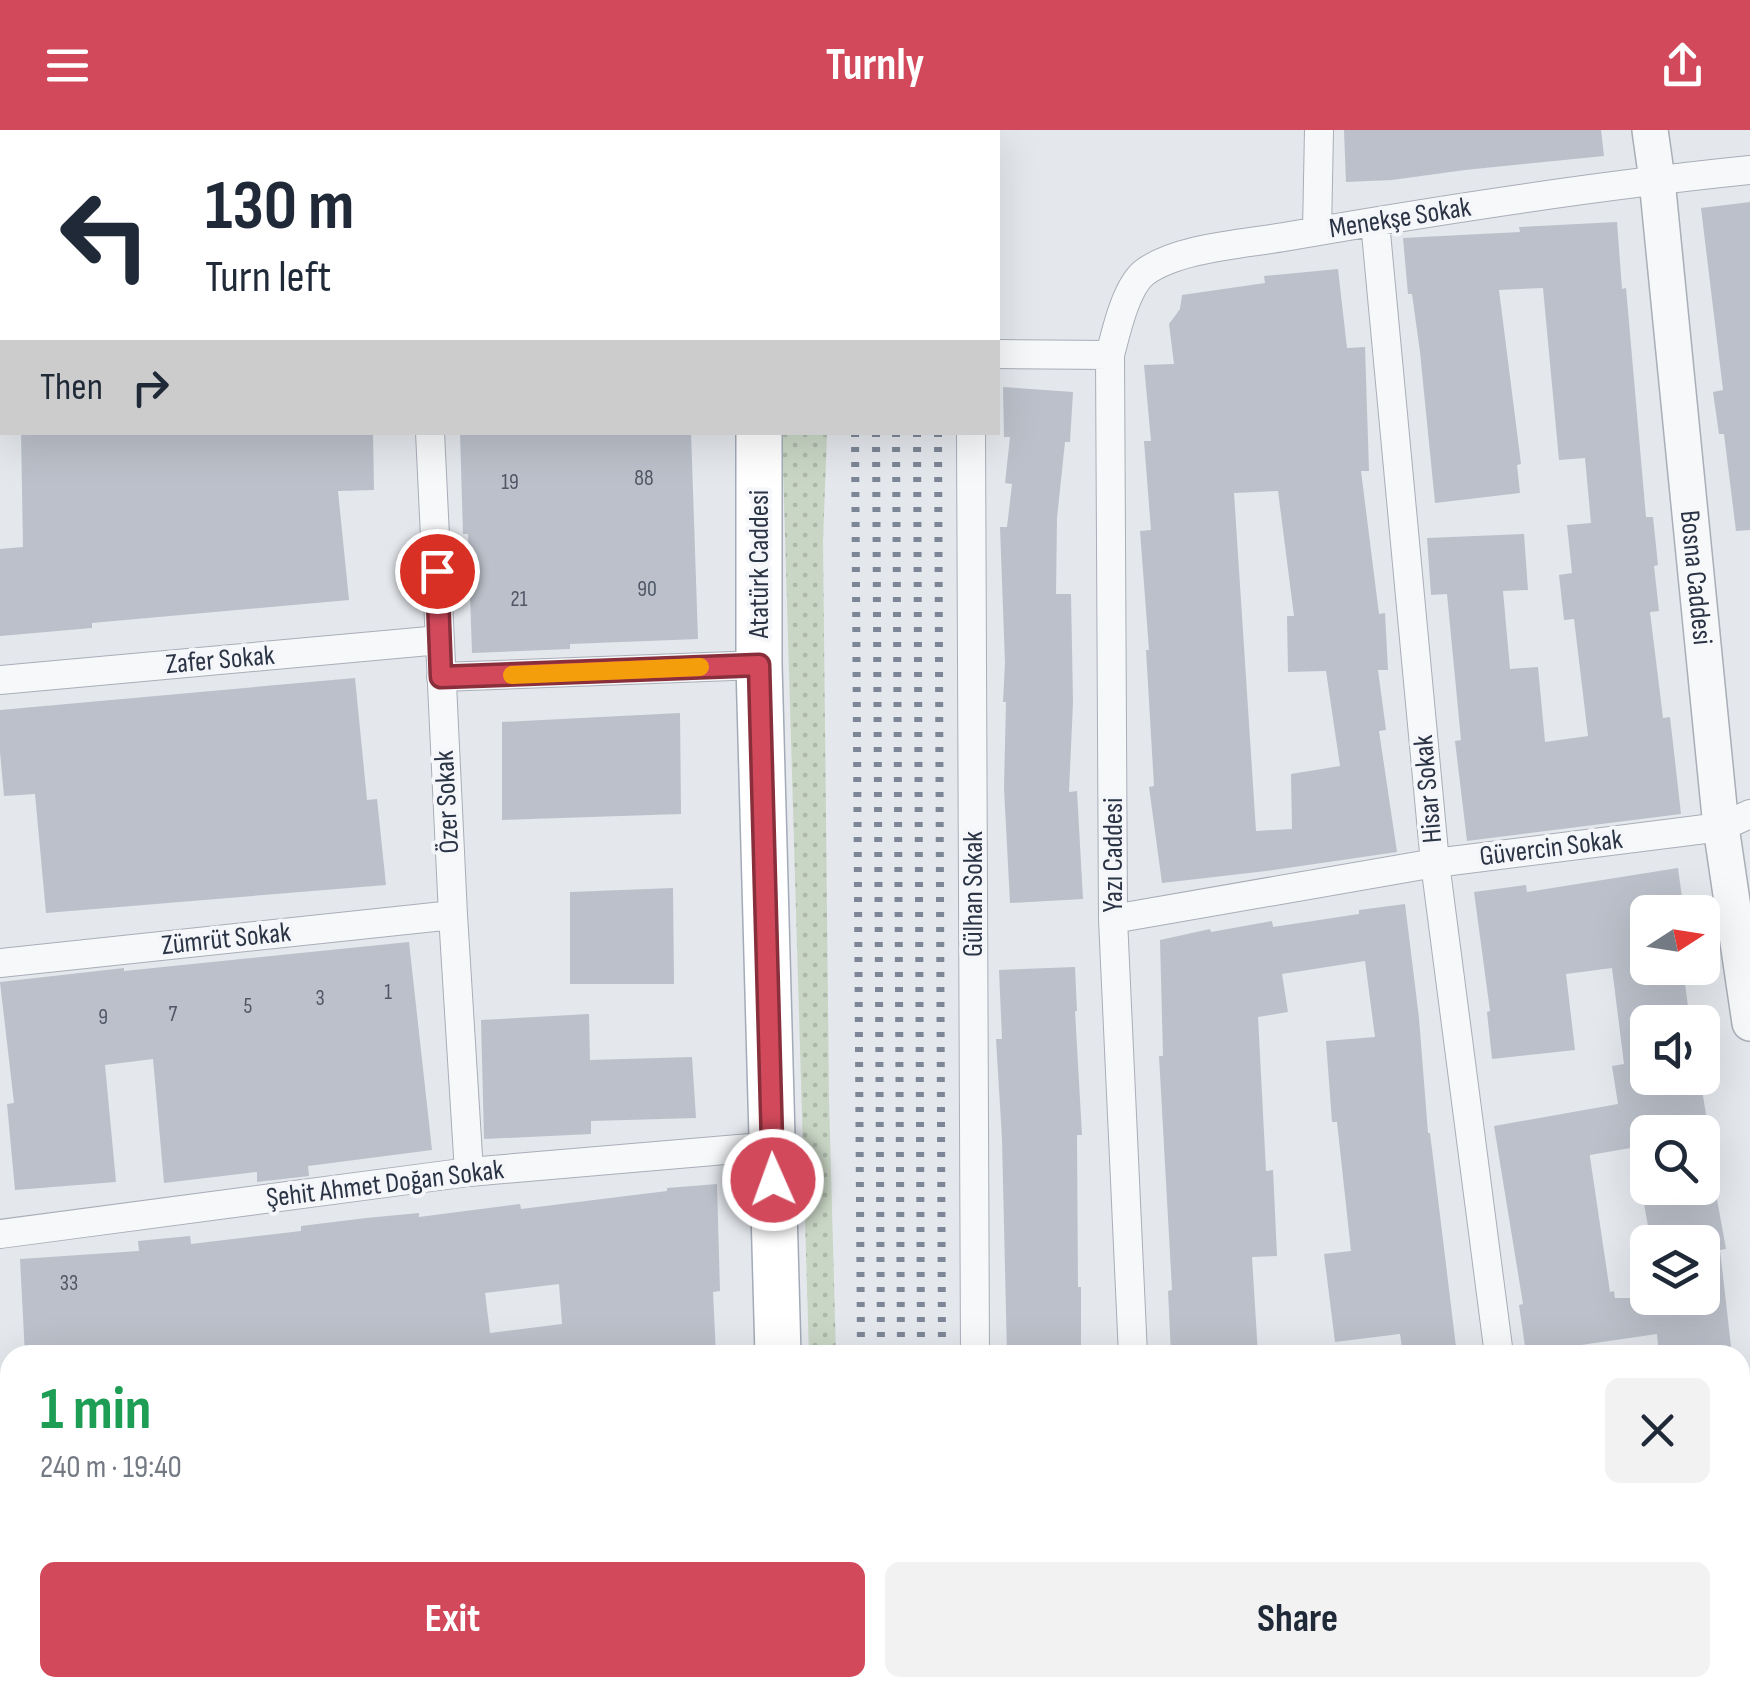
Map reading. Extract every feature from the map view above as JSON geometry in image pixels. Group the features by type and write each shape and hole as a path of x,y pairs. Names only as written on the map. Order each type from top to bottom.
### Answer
{"main road":[{"name":"Atatürk Caddesi","path":"759,435 759,665 778,1345"}],"street":[{"path":"1316,232 1320,130"},
{"name":"Bosna Caddesi","path":"1650,130 1736,821 1750,1023"},
{"name":"Menekşe Sokak","path":"1110,355 1122,309 1141,274 1172,257 1375,222 1750,170"},
{"name":"Hisar Sokak","path":"1375,222 1434,863 1498,1345"},
{"path":"1000,354 1110,355"},
{"name":"Yazı Caddesi","path":"1110,355 1114,919 1133,1345"},
{"name":"Özer Sokak","path":"430,435 469,1172"},
{"name":"Gülhan Sokak","path":"971,435 975,1345"},
{"name":"Zafer Sokak","path":"0,680 440,640"},
{"path":"441,677 759,665"},
{"name":"Güvercin Sokak","path":"1114,919 1434,863 1736,821"},
{"name":"Zümrüt Sokak","path":"0,963 453,915"},
{"name":"Şehit Ahmet Doğan Sokak","path":"0,1234 469,1172 772,1146"}],"green space":[{"path":"782,435 827,435 823,541 836,1345 809,1345"}],"building":[{"path":"1344,130 1601,130 1604,156 1346,182"},
{"path":"1750,202 1750,530 1736,531 1724,434 1719,434 1713,392 1723,390 1701,208"},
{"path":"1617,222 1646,517 1653,517 1658,565 1654,566 1659,611 1650,612 1663,718 1670,717 1681,814 1467,841 1455,741 1461,740 1447,594 1431,595 1427,538 1524,534 1528,590 1503,591 1510,669 1538,667 1545,742 1588,736 1574,619 1564,620 1559,575 1572,573 1567,525 1591,523 1585,458 1559,460 1543,288 1499,290 1521,464 1517,465 1520,493 1435,503 1420,352 1412,294 1408,294 1403,238"},
{"path":"1338,269 1347,348 1365,347 1369,471 1361,471 1379,614 1385,613 1388,670 1378,670 1386,730 1379,731 1397,852 1162,883 1149,787 1154,786 1140,531 1151,530 1144,441 1151,441 1144,365 1174,364 1169,324 1180,309 1182,295 1265,283 1264,276","holes":["1278,491 1294,616 1287,616 1288,672 1326,671 1340,766 1291,774 1292,829 1256,831 1234,493"]},
{"path":"1003,387 1073,392 1070,442 1065,442 1057,518 1056,594 1071,594 1073,702 1069,792 1077,791 1083,899 1010,903 1000,527 1007,527 1012,484 1005,483 1010,437 1004,437"},
{"path":"21,435 373,435 374,490 338,491 349,600 92,623 92,628 0,636 0,549 23,547"},
{"path":"460,435 691,435 698,639 472,653 468,534 463,534"},
{"path":"355,678 367,800 377,799 386,885 46,913 35,794 4,796 0,710"},
{"path":"680,713 681,814 502,820 502,722"},
{"path":"1678,868 1682,895 1630,895 1630,985 1685,985 1688,1005 1630,1005 1630,1095 1703,1095 1706,1115 1630,1115 1630,1148 1590,1157 1610,1292 1614,1291 1615,1298 1630,1298 1630,1315 1720,1315 1720,1250 1731,1345 1658,1345 1657,1334 1581,1345 1525,1345 1519,1305 1523,1304 1494,1126 1618,1104 1612,1066 1624,1064 1612,968 1566,974 1575,1050 1492,1059 1487,1012 1490,1011 1474,892 1526,885 1527,892"},
{"path":"673,888 674,984 570,984 570,892"},
{"path":"1405,904 1428,1133 1456,1345 1402,1345 1400,1334 1335,1342 1324,1254 1351,1251 1337,1122 1332,1122 1326,1041 1375,1037 1365,961 1282,974 1288,1012 1258,1017 1266,1171 1273,1170 1277,1256 1252,1257 1257,1345 1171,1345 1168,1291 1172,1290 1159,1056 1163,1056 1160,940 1272,921 1273,927 1359,914 1359,910"},
{"path":"409,942 432,1150 308,1166 309,1176 257,1182 257,1172 164,1183 153,1059 105,1065 116,1182 15,1190 7,1104 14,1103 0,982"},
{"path":"1075,967 1082,1135 1077,1135 1081,1345 1007,1345 996,1039 1002,1039 999,970"},
{"path":"589,1014 590,1060 692,1057 696,1118 591,1121 591,1134 484,1139 481,1020"},
{"path":"717,1184 720,1291 713,1292 716,1345 24,1345 20,1259 139,1251 138,1241 190,1236 191,1244 301,1231 301,1226 366,1218 419,1213 419,1217 520,1204 521,1209","holes":["559,1284 562,1324 490,1333 485,1293"]},
{"path":"1644,1205 1718,1205 1726,1249 1720,1250 1720,1225 1648,1225"}],"railway":[{"path":"855,435 861,1345"},
{"path":"876,435 881,1345"},
{"path":"896,435 901,1345"},
{"path":"917,435 921,1345"},
{"path":"938,435 942,1345"}],"slow traffic":[{"path":"512,675 700,667"}],"route":[{"path":"437,571 441,677 759,665 773,1180"}]}
